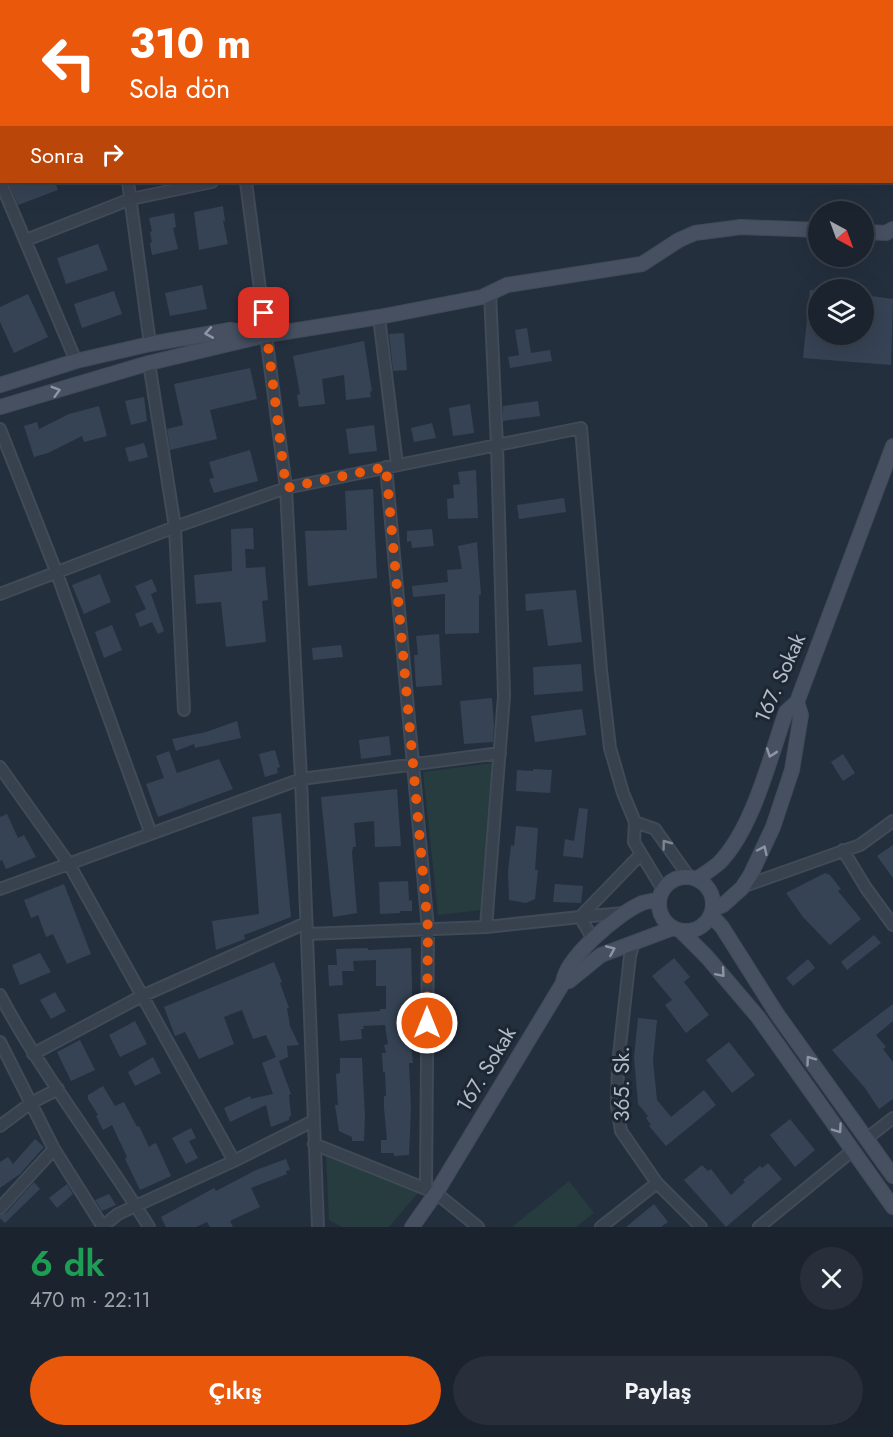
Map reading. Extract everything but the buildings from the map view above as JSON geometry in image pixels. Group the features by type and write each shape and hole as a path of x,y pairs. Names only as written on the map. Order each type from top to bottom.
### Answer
{"street":[{"path":"1,183 76,361"},
{"path":"128,183 150,344"},
{"path":"26,240 131,199 207,183"},
{"path":"246,183 286,488 301,779 318,1227"},
{"path":"0,407 149,363 267,335 482,297 507,285 642,264 695,232 741,227 808,230"},
{"path":"874,232 886,233 893,229"},
{"path":"486,927 504,696 490,293"},
{"path":"379,317 413,765 428,929 431,1191"},
{"path":"0,385 76,361 150,344 230,330 267,335"},
{"path":"149,363 175,527 184,710"},
{"path":"0,594 56,571 286,488 581,428 601,670 610,748 623,793 635,822 634,842 661,895 661,915 665,922 677,929 707,957 759,1017 893,1207"},
{"path":"0,429 56,571 151,834"},
{"name":"167. Sokak","path":"693,878 720,861 737,838 752,811 786,712 797,702 893,446"},
{"path":"563,983 569,981 601,955 677,929 690,931 698,928 712,912 742,888 773,827 792,770 801,715 797,702"},
{"path":"0,889 301,779 500,753"},
{"path":"0,767 69,864 234,1161"},
{"path":"742,888 860,845 893,821"},
{"path":"635,822 655,829 693,878 708,889 712,897 712,912 777,1014 893,1176"},
{"path":"843,850 866,888 893,925"},
{"path":"580,917 641,854"},
{"path":"661,895 677,879 693,878"},
{"name":"167. Sokak","path":"412,1227 431,1191 563,983 564,975 574,961 593,939 626,913 641,903 661,895"},
{"path":"33,1054 142,996 306,929 486,927 626,913"},
{"path":"580,917 593,939"},
{"name":"365. Sk.","path":"634,942 630,956 618,1064 617,1107 621,1131 657,1183 701,1227"},
{"path":"0,995 33,1054 149,1227"},
{"path":"0,1042 54,1149 103,1227 118,1214 234,1161 313,1121"},
{"path":"0,1126 31,1103 58,1089"},
{"path":"866,1139 893,1118"},
{"path":"314,1144 431,1191 478,1227"},
{"path":"0,1208 54,1149"},
{"path":"759,1227 852,1151"},
{"path":"601,1227 657,1183"}],"green space":[{"path":"492,763 481,910 438,915 423,772"},
{"path":"326,1155 419,1192 389,1227 342,1227 329,1220"},
{"path":"569,1181 594,1213 576,1227 512,1227"}],"route":[{"path":"264,313 286,488 386,467 428,929 427,1023"}]}
